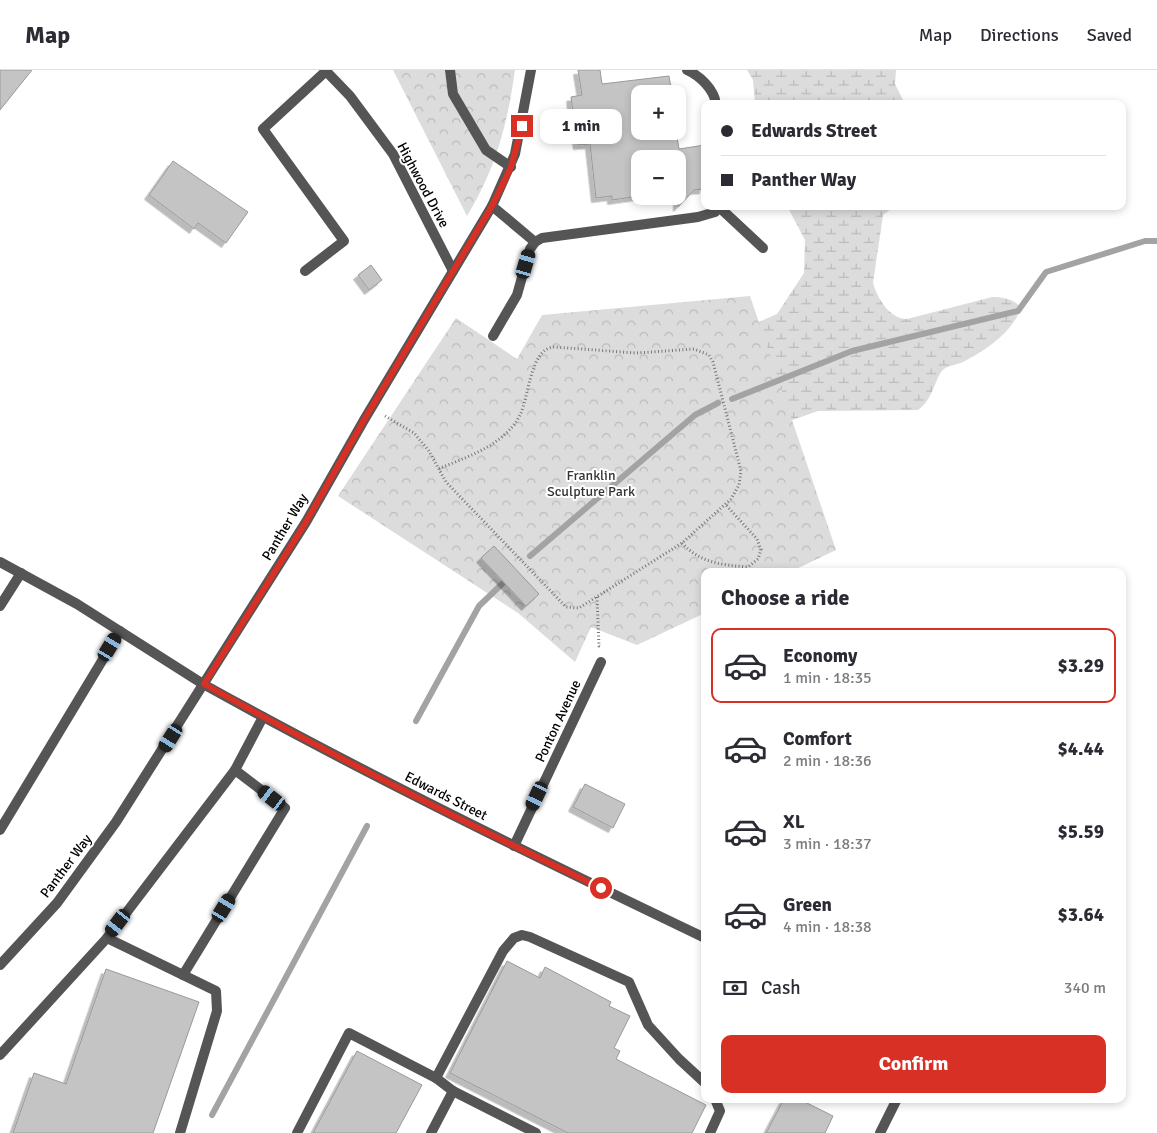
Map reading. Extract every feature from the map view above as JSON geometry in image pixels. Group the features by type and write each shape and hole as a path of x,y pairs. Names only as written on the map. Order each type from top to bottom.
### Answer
{"street":[{"path":"305,270 344,241 263,129 325,70"},
{"name":"Highwood Drive","path":"325,70 350,96 393,154 453,271"},
{"path":"450,70 453,94 486,150 511,167"},
{"name":"Panther Way","path":"0,965 76,879 152,768 306,522 492,206 511,167 520,133 531,70"},
{"path":"687,70 704,81 715,100"},
{"path":"492,206 534,242"},
{"path":"493,336 518,295 530,249 534,242 542,238 698,217 717,210"},
{"path":"722,210 763,248"},
{"name":"Edwards Street","path":"0,562 78,604 204,684 263,718 514,846 701,936"},
{"path":"0,606 20,573"},
{"path":"0,830 120,631"},
{"name":"Ponton Avenue","path":"514,846 601,662"},
{"path":"0,1055 107,938 235,770 263,718"},
{"path":"183,976 285,808 235,770"},
{"path":"436,1078 503,952 514,938 522,935 540,941 628,982 648,1025 679,1059 701,1079"},
{"path":"107,938 216,991 217,1011 180,1133"},
{"path":"297,1133 349,1032 436,1078 453,1091 536,1133"},
{"path":"431,1133 453,1091"},
{"path":"710,1133 720,1112 717,1103"},
{"path":"880,1133 895,1103"}],"path":[{"path":"371,409 414,433 446,482 566,607 579,608 682,543 736,492 741,472 713,362 709,356 694,349 636,353 553,347 546,349 537,359 524,407 511,428 494,443 480,451 438,469"},
{"path":"682,543 701,558 719,565 748,567 758,559 761,550 757,540 725,504"},
{"path":"597,596 599,646 606,649 601,662"}],"green space":[{"path":"393,70 515,70 499,146 486,181 467,216"},
{"path":"747,70 896,70 895,84 903,100 755,100 753,80"},
{"path":"789,210 890,210 883,215 873,283 877,295 889,311 901,318 907,319 992,297 1012,301 1021,308 1011,325 989,347 961,363 944,369 938,377 928,400 918,410 818,411 764,430 729,335 777,314 804,273 805,240"},
{"name":"Franklin Sculpture Park","path":"750,296 836,550 798,568 701,568 701,615 637,645 591,627 575,662 518,613 338,496 456,318 517,359 542,315"}],"building":[{"path":"0,70 32,70 0,110"},
{"path":"578,70 600,70 602,84 669,76 670,85 631,85 631,140 678,140 679,149 701,146 701,189 694,190 686,198 686,150 631,150 631,197 612,200 612,196 596,198 590,144 578,145 571,97 582,95"},
{"path":"173,161 248,212 226,243 198,223 194,229 149,195"},
{"path":"371,265 382,280 369,290 358,275"},
{"path":"494,546 539,594 526,606 481,558"},
{"path":"585,784 625,804 613,828 573,807"},
{"path":"507,961 540,978 545,967 611,1002 609,1006 630,1016 614,1048 620,1051 616,1059 706,1105 692,1133 568,1133 450,1073"},
{"path":"106,969 199,1002 153,1133 13,1133 34,1073 66,1084"},
{"path":"357,1051 422,1085 396,1133 313,1133"},
{"path":"782,1103 807,1103 833,1116 825,1133 766,1133"}],"waterway":[{"path":"732,399 852,351 1018,311 1046,272 1145,241 1157,241"},
{"path":"530,556 695,415 718,403"},
{"path":"416,721 479,606 503,583"},
{"path":"212,1115 367,826"}],"route":[{"path":"522,126 511,167 492,206 418,333 364,420 306,522 204,684 263,718 514,846 601,888"}]}
